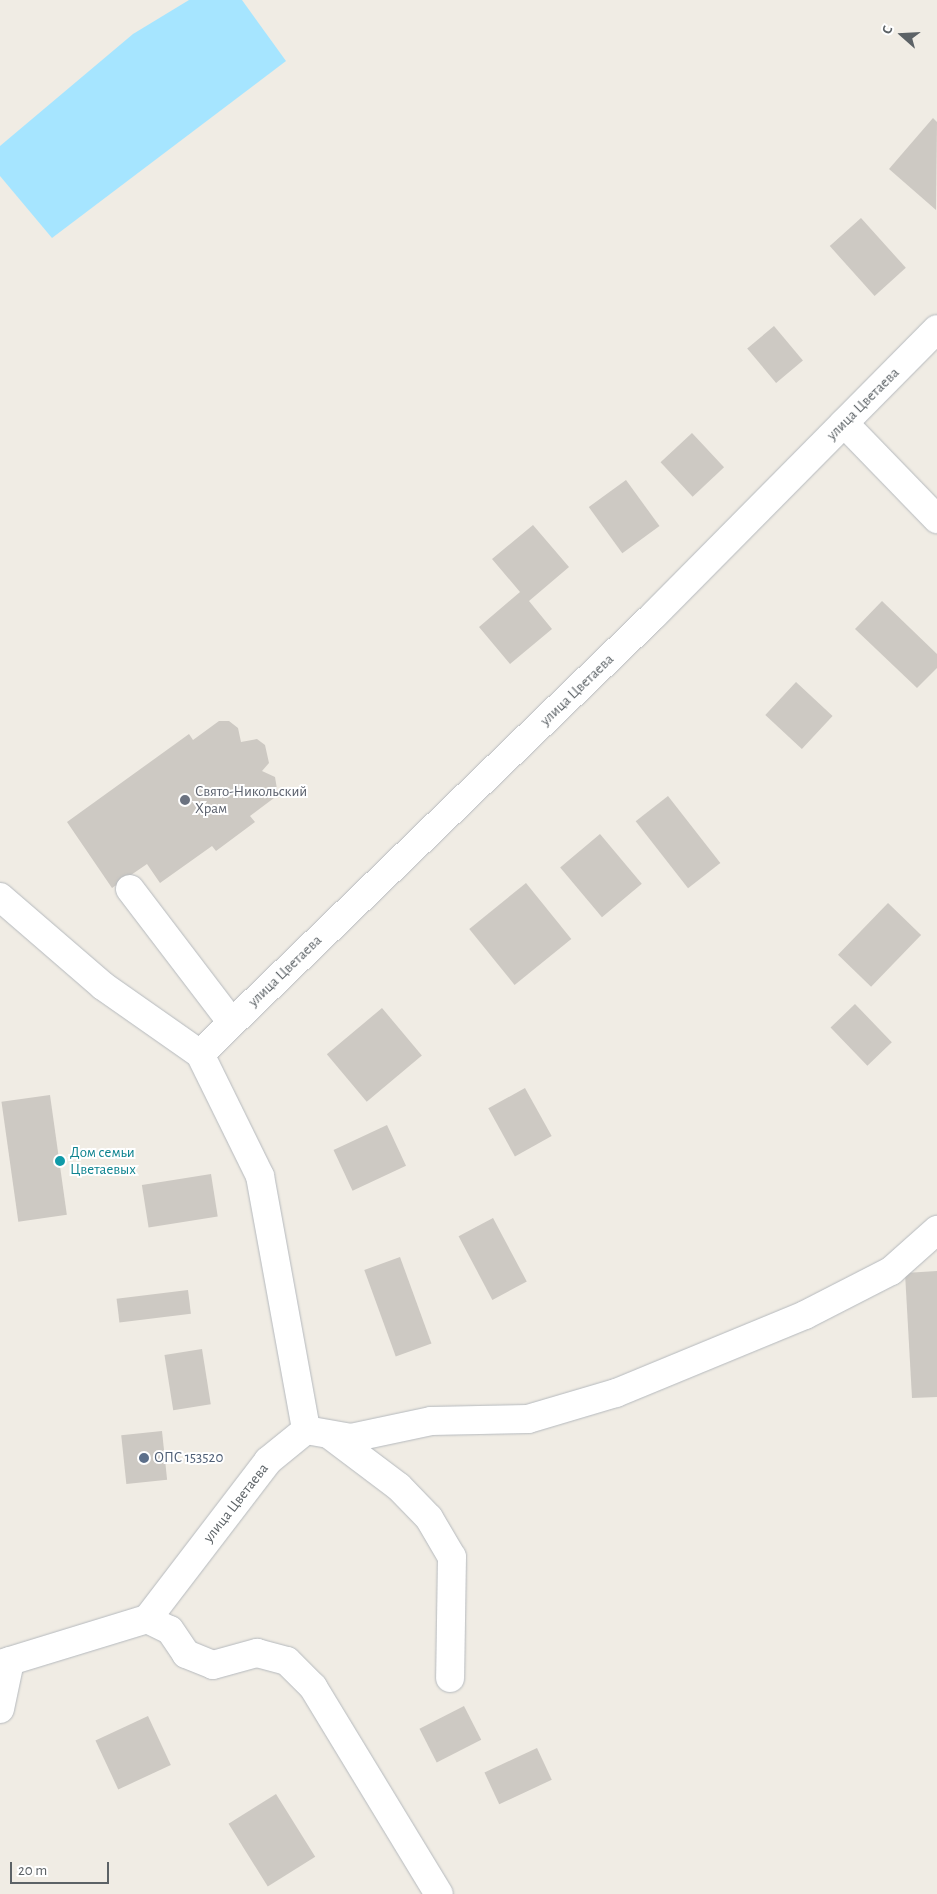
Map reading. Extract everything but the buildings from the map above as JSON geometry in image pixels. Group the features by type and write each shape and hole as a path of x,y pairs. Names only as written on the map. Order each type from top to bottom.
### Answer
{"street":[{"name":"улица Цветаева","path":"200,1054 654,615 937,329"},
{"path":"844,423 937,518"},
{"path":"130,889 232,1023"},
{"path":"0,897 103,986 200,1054 260,1176 318,1432 399,1487 423,1512 452,1556 450,1678"},
{"path":"318,1432 351,1438 431,1421 528,1419 616,1393 805,1315 883,1276 937,1230"},
{"name":"улица Цветаева","path":"147,1619 268,1461 318,1432"},
{"path":"0,1709 5,1662 147,1619 170,1630 186,1654 213,1665 258,1653 287,1661 313,1687 439,1894"}],"water":[{"path":"189,0 242,0 286,61 52,238 0,176 0,146 133,34"}],"place":[{"name":"Свято-Никольский Храм","path":"185,800"},
{"name":"Дом семьи Цветаевых","path":"60,1161"},
{"name":"ОПС 153520","path":"144,1458"}]}
